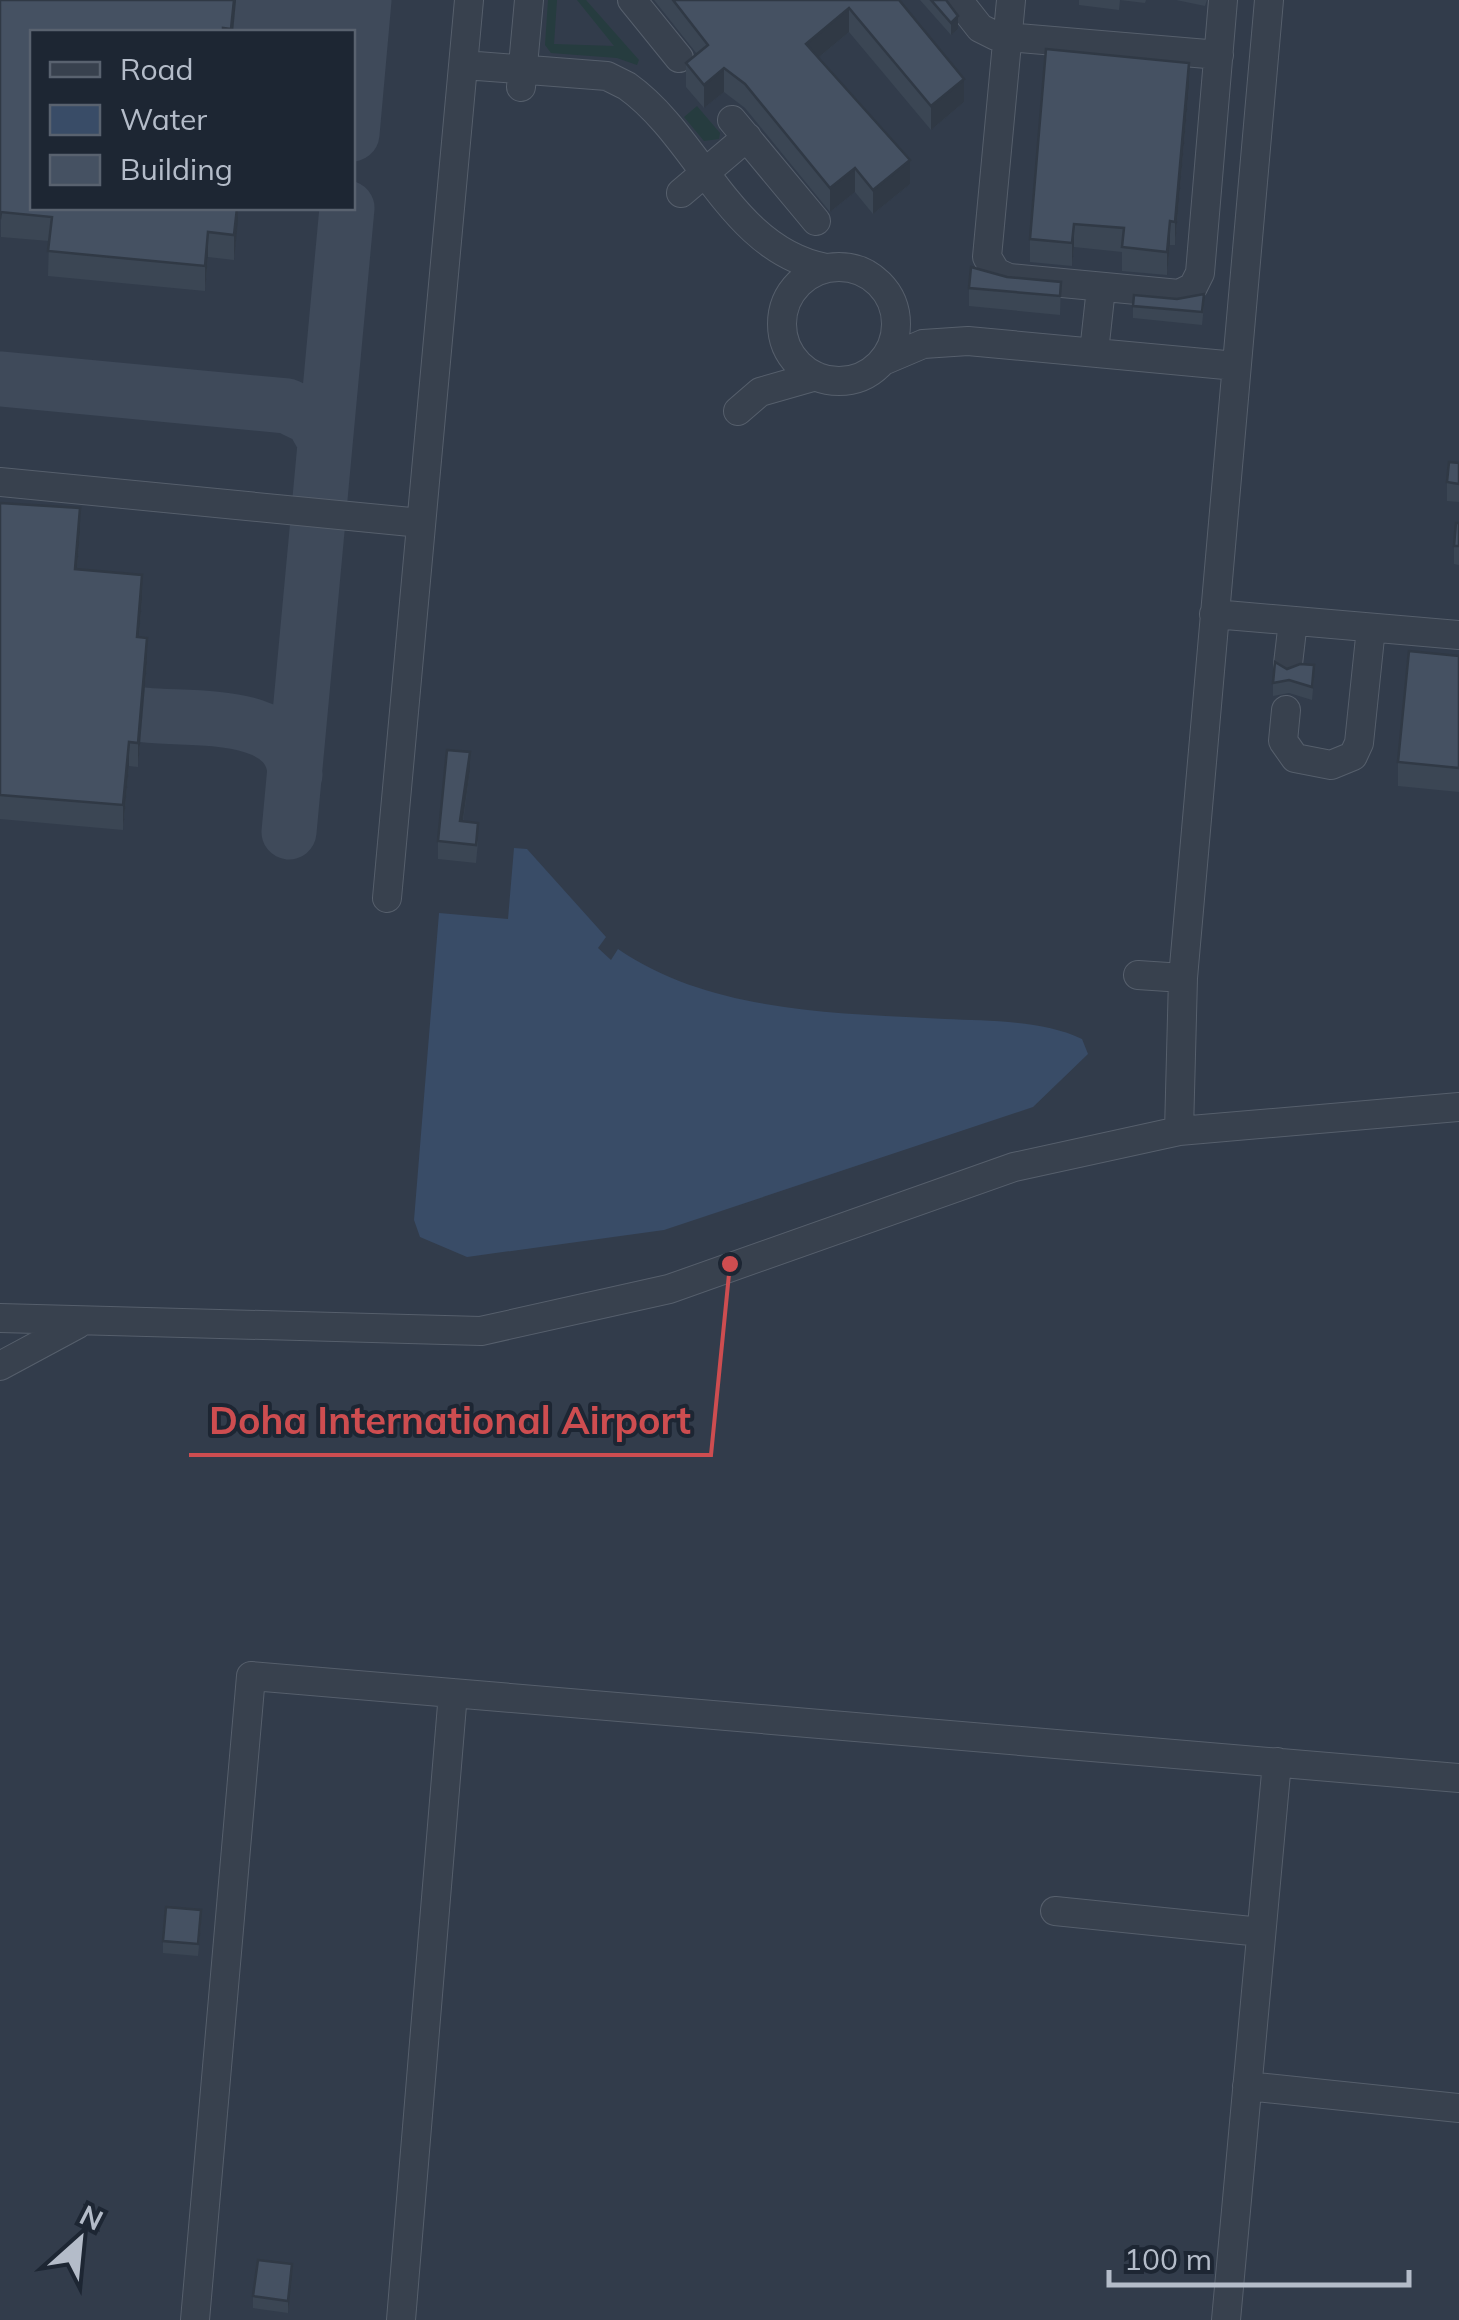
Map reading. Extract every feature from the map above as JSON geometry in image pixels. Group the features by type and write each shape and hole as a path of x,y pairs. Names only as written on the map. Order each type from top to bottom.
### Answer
{"lane":[{"path":"388,898 470,0"},
{"path":"521,78 529,0"},
{"path":"632,0 679,58"},
{"path":"958,0 986,33 1218,56"},
{"path":"1011,0 989,262 1008,278 1178,294 1198,281 1223,0"},
{"path":"1178,1132 1183,978 1269,0"},
{"path":"464,65 521,78 608,76 628,86 758,234 788,257 864,273 917,324 968,341"},
{"path":"681,194 705,172 739,128 816,221"},
{"path":"758,234 774,271 783,323 798,364 816,376 845,381 923,344 968,341 1236,366"},
{"path":"760,392 798,284 826,268"},
{"path":"1094,352 1101,288"},
{"path":"883,361 896,326 891,301"},
{"path":"738,411 760,392 816,376"},
{"path":"0,482 422,523"},
{"path":"1214,614 1459,635"},
{"path":"1288,664 1293,621"},
{"path":"1286,710 1283,741 1295,758 1331,765 1353,756 1359,743 1370,628"},
{"path":"1138,975 1183,978"},
{"path":"0,1318 481,1331 669,1289 1014,1168 1178,1132 1459,1107"},
{"path":"2,1358 85,1321"},
{"path":"195,2320 251,1676 1459,1778"},
{"path":"401,2320 453,1693"},
{"path":"1226,2320 1276,1762"},
{"path":"1055,1912 1261,1932"},
{"path":"1247,2086 1459,2108"}],"shaded area":[{"path":"0,0 1459,0 1459,2320 0,2320"}],"green space":[{"path":"548,0 557,0 554,44 614,46 577,0 586,0 639,60 637,65 617,58 551,53 545,45"},
{"path":"697,106 720,133 719,139 704,141 684,117"}],"water":[{"path":"514,848 527,849 606,937 598,948 611,960 618,949 693,986 776,1006 1050,1028 1082,1039 1088,1054 1033,1107 664,1230 467,1257 420,1237 414,1220 439,913 508,919"}],"building":[{"path":"0,0 234,0 231,29 30,30 30,210 237,210 234,235 208,232 205,266 48,251 52,217 1,212 0,219"},
{"path":"673,0 899,0 964,79 931,106 849,8 806,44 910,160 873,190 855,168 830,188 745,84 724,68 704,85 686,63 708,45"},
{"path":"931,0 946,0 958,16 951,23"},
{"path":"1046,49 1189,63 1175,222 1170,221 1167,252 1122,247 1124,228 1074,224 1072,243 1030,239"},
{"path":"971,267 1007,277 1061,282 1060,296 969,288"},
{"path":"1204,294 1202,312 1133,306 1134,295 1177,299"},
{"path":"1449,462 1459,463 1459,484 1447,482"},
{"path":"0,503 80,508 75,569 142,575 137,637 147,638 138,743 129,742 123,805 0,795"},
{"path":"1459,523 1459,546 1454,546"},
{"path":"1409,651 1459,656 1459,768 1398,762"},
{"path":"1275,662 1287,669 1300,664 1314,665 1312,687 1289,680 1273,683"},
{"path":"447,750 470,752 460,821 478,823 476,845 438,841"},
{"path":"166,1907 201,1910 198,1944 163,1941"},
{"path":"258,2260 292,2264 288,2301 253,2296"}],"taxiway":[{"path":"243,13 321,19 349,10 360,0"},
{"path":"355,100 364,0"},
{"path":"289,832 347,210"},
{"path":"0,379 287,406 312,418 325,441"},
{"path":"145,715 213,719 259,728 278,738 290,754 295,775"}],"place":[{"name":"Doha International Airport","path":"730,1264"}]}
